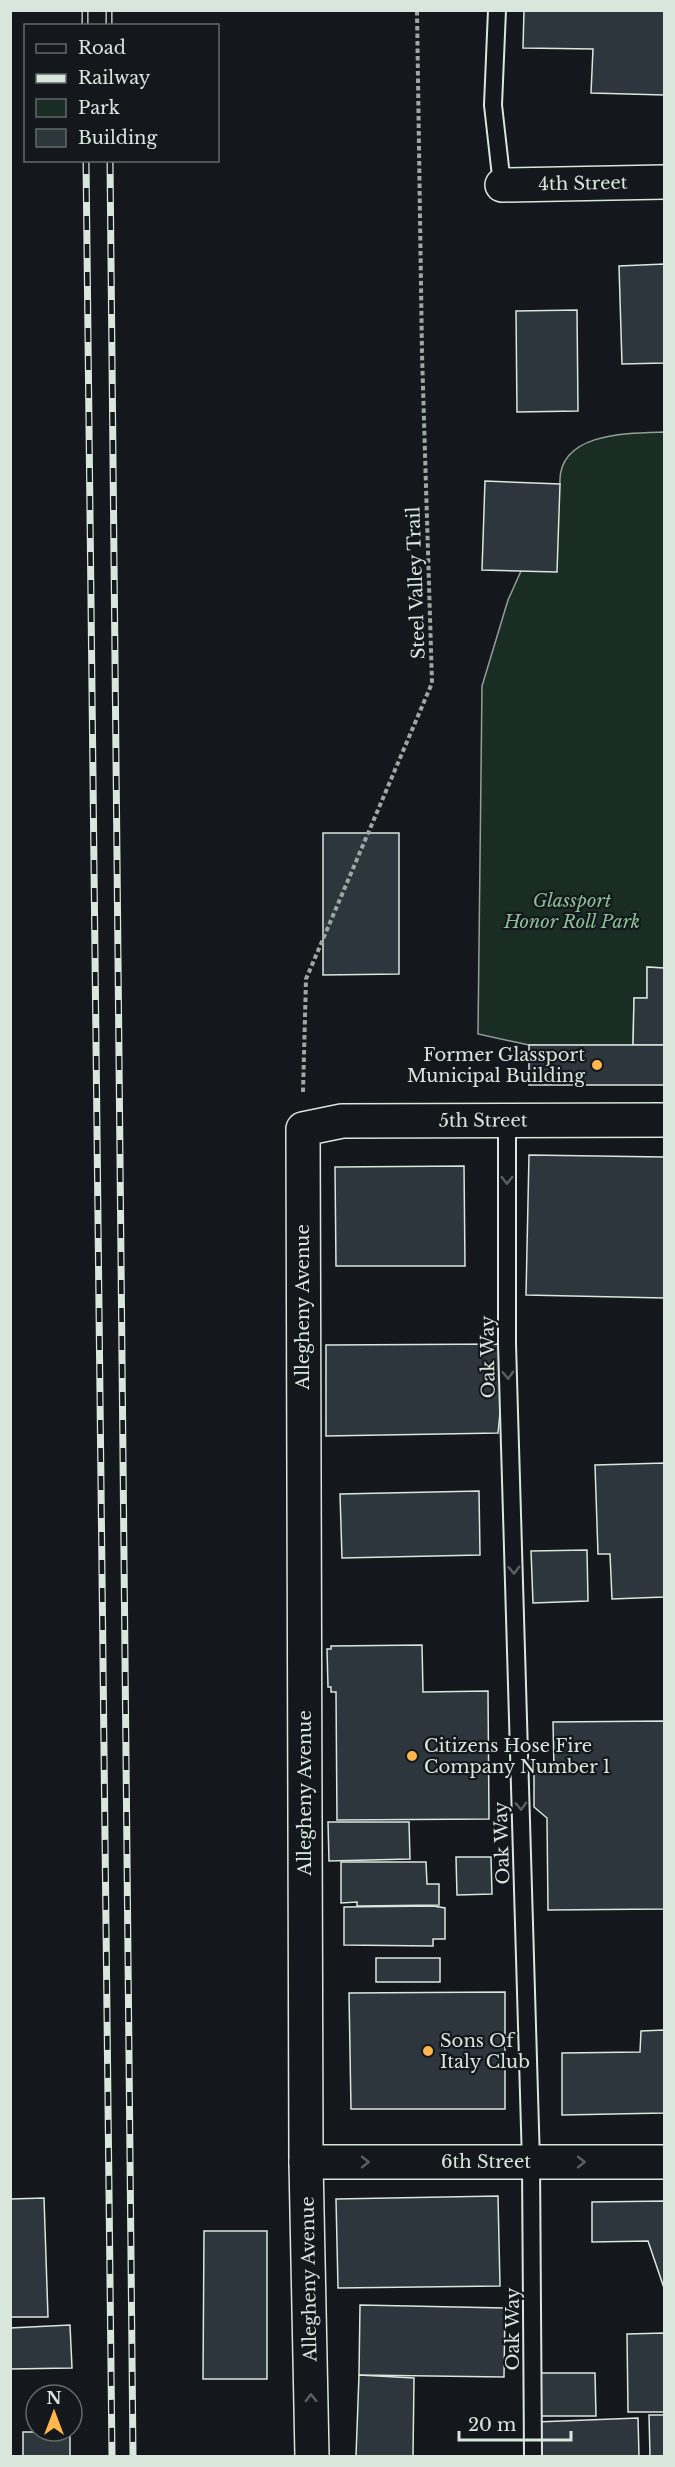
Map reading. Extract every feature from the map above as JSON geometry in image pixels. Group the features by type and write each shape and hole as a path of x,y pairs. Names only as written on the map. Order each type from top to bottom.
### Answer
{"street":[{"name":"4th Street","path":"502,185 664,182"},
{"name":"5th Street","path":"303,1129 342,1120 664,1120"},
{"name":"Allegheny Avenue","path":"303,1129 306,2162 312,2457"},
{"name":"6th Street","path":"306,2162 664,2162"}],"lane":[{"path":"497,10 493,105 502,185"},
{"name":"Oak Way","path":"507,1121 507,1344 531,2162 533,2457"}],"path":[{"name":"Steel Valley Trail","path":"303,1129 306,979 432,683 422,354 417,10"}],"green space":[{"name":"Glassport Honor Roll Park","path":"664,432 664,968 647,967 647,998 634,998 633,1045 529,1045 478,1034 482,686 508,600 560,484 562,467 570,454 582,445 615,435"}],"building":[{"path":"524,10 664,10 664,95 591,93 593,49 523,48"},
{"path":"664,264 664,363 622,364 619,266"},
{"path":"577,310 578,411 517,412 516,311"},
{"path":"485,481 560,484 557,572 482,570"},
{"path":"323,833 399,833 399,974 323,975"},
{"path":"647,967 664,968 664,1045 633,1045 634,998 647,998"},
{"name":"Former Glassport Municipal Building","path":"529,1045 664,1045 664,1085 529,1085"},
{"path":"529,1155 664,1157 664,1298 526,1295"},
{"path":"464,1166 465,1266 336,1266 335,1167"},
{"path":"507,1344 498,1433 326,1436 326,1345"},
{"path":"664,1463 664,1597 612,1599 610,1554 598,1554 595,1465"},
{"path":"479,1491 480,1555 342,1558 340,1494"},
{"path":"587,1550 588,1601 533,1603 531,1551"},
{"name":"Citizens Hose Fire Company Number 1","path":"422,1645 423,1692 488,1691 489,1819 337,1820 336,1692 331,1692 331,1687 328,1687 327,1649 331,1649 331,1646"},
{"path":"664,1721 664,1909 548,1910 547,1818 534,1807 534,1770 554,1770 553,1722"},
{"path":"328,1822 409,1822 410,1859 329,1861"},
{"path":"456,1857 491,1857 492,1894 457,1895"},
{"path":"341,1862 426,1862 427,1884 439,1884 439,1905 357,1906 357,1902 341,1903"},
{"path":"433,1906 445,1908 445,1939 433,1939 433,1946 344,1945 344,1907"},
{"path":"376,1958 440,1958 440,1982 376,1982"},
{"name":"Sons Of Italy Club","path":"505,1992 505,2109 351,2109 349,1993"},
{"path":"664,2030 664,2113 562,2115 562,2053 640,2052 641,2031"},
{"path":"498,2196 500,2286 338,2288 336,2199"},
{"path":"44,2198 48,2317 10,2317 10,2199"},
{"path":"664,2201 664,2288 648,2241 592,2242 592,2202"},
{"path":"204,2231 267,2231 267,2379 203,2379"},
{"path":"360,2305 505,2308 504,2377 359,2375"},
{"path":"70,2325 72,2368 10,2369 10,2328"},
{"path":"664,2333 664,2412 628,2412 627,2334"},
{"path":"536,2373 595,2373 596,2416 537,2416"},
{"path":"359,2375 414,2378 413,2456 356,2456"},
{"path":"649,2415 664,2415 664,2456 650,2456"},
{"path":"638,2418 639,2456 537,2456 536,2422"},
{"path":"23,2432 24,2443 70,2443 70,2456 23,2456"}],"railway":[{"path":"85,10 85,24"},
{"path":"109,10 109,24"},
{"path":"86,162 112,2456"},
{"path":"110,162 133,2456"}],"place":[{"name":"Former Glassport Municipal Building","path":"597,1065"},
{"name":"Citizens Hose Fire Company Number 1","path":"412,1756"},
{"name":"Sons Of Italy Club","path":"428,2051"}]}
